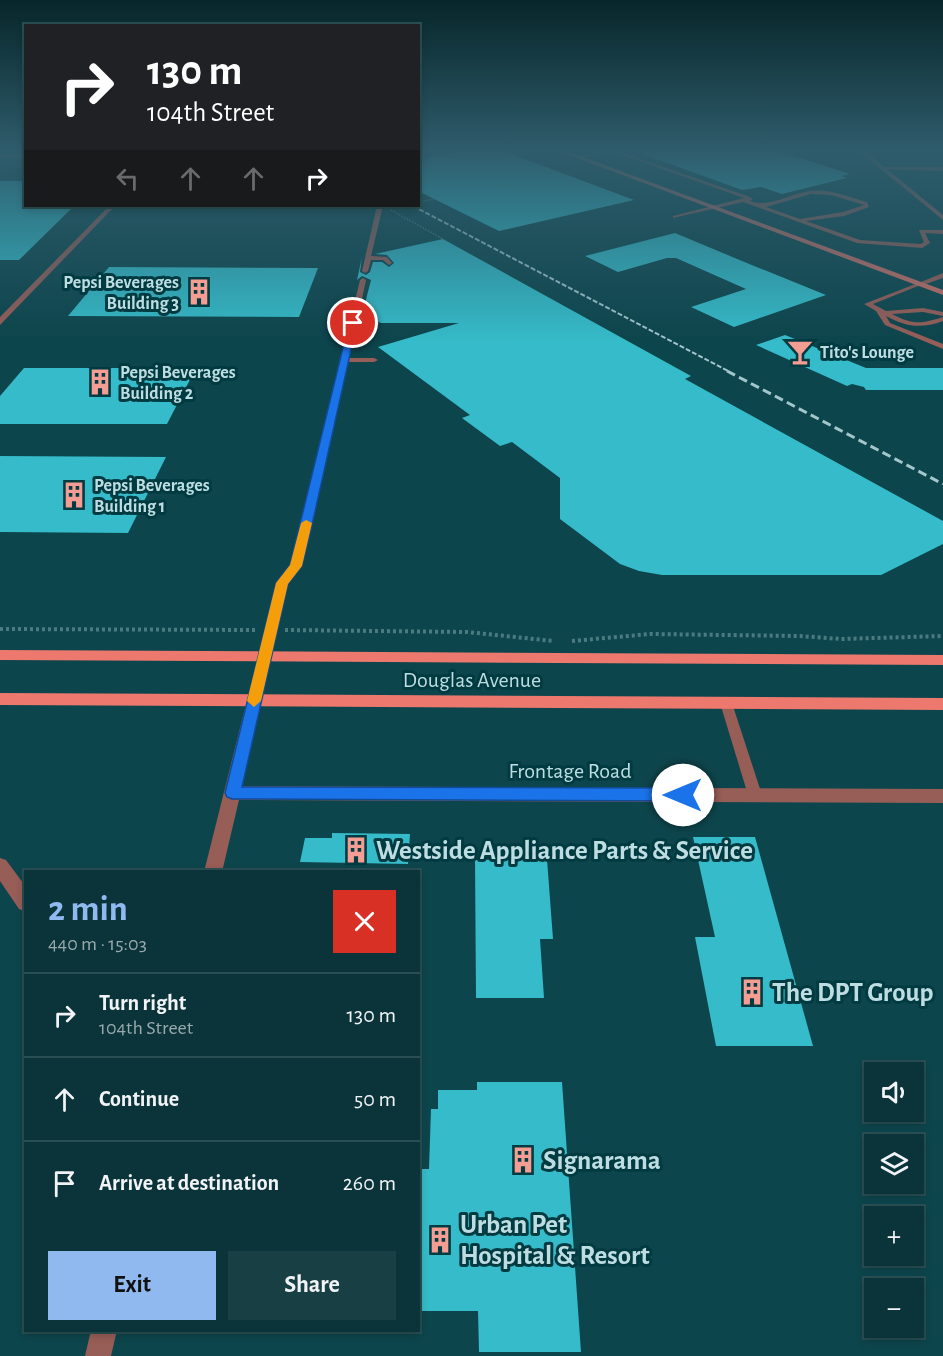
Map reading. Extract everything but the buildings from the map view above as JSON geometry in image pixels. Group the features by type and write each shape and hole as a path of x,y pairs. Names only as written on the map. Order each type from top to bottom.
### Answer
{"main road":[{"path":"735,215 943,293"},
{"path":"757,215 943,284"},
{"name":"Douglas Avenue","path":"0,655 943,660"},
{"name":"Douglas Avenue","path":"0,699 943,704"}],"street":[{"path":"0,322 103,215"},
{"path":"920,284 943,275"},
{"path":"213,870 265,656"},
{"name":"Frontage Road","path":"232,793 943,796"},
{"path":"0,866 24,900"},
{"path":"98,1356 104,1332"}],"lane":[{"path":"365,271 378,215"},
{"path":"675,217 682,215"},
{"path":"788,215 859,242 922,246 927,243 921,231 943,232"},
{"path":"801,220 835,215"},
{"path":"368,258 385,258 389,263"},
{"path":"265,656 282,583 296,566 363,280"},
{"path":"920,284 867,304 915,326 925,326 943,319"},
{"path":"879,310 894,313 923,310 943,314"},
{"path":"879,310 885,321 943,345"},
{"path":"351,335 374,328 375,323"},
{"path":"345,360 374,360"},
{"path":"726,703 754,795"}],"path":[{"path":"400,215 442,238"},
{"path":"0,629 467,632 553,641 650,634 800,636 841,639 943,636"}],"railway":[{"path":"431,215 730,372"},
{"path":"727,371 943,484"}],"slow traffic":[{"path":"254,701 282,583 296,566 306,523"}],"place":[{"name":"Pepsi Beverages Building 3","path":"199,292"},
{"name":"Tito's Lounge","path":"800,352"},
{"name":"Pepsi Beverages Building 2","path":"100,382"},
{"name":"Pepsi Beverages Building 1","path":"74,495"},
{"name":"Westside Appliance Parts & Service","path":"356,850"},
{"name":"The DPT Group","path":"752,992"},
{"name":"Signarama","path":"523,1160"},
{"name":"Urban Pet Hospital & Resort","path":"440,1240"}],"route":[{"path":"353,323 296,566 282,583 232,793 683,795"}]}
